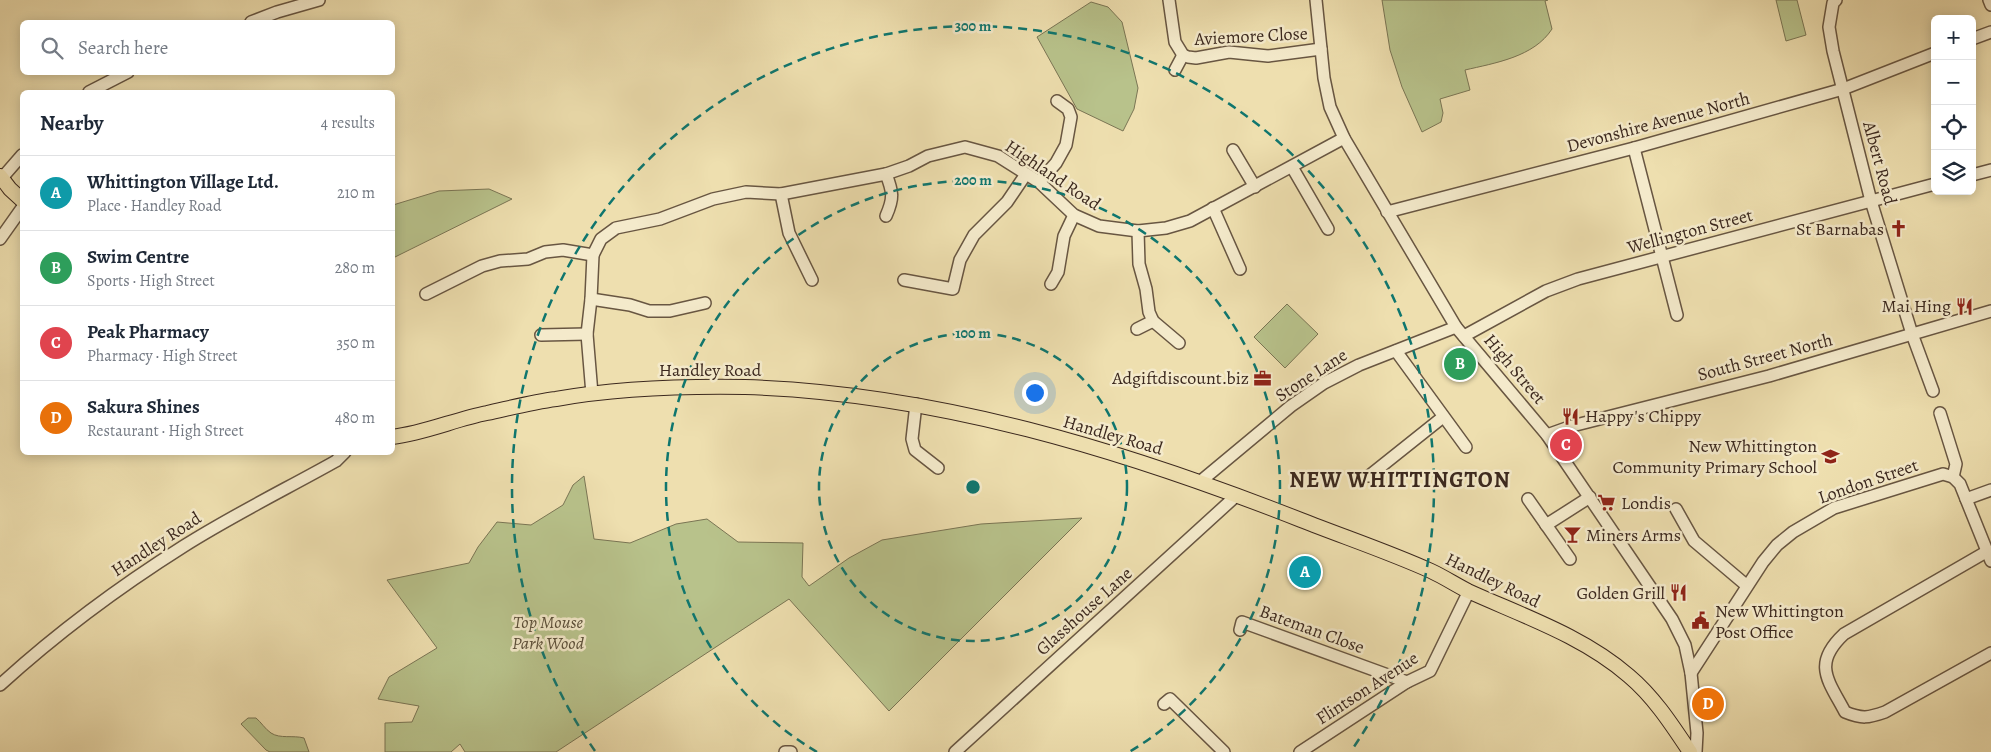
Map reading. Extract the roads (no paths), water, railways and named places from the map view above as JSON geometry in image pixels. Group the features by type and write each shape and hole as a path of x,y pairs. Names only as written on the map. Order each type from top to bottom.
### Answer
{"main road":[{"path":"1,177 20,198"},
{"name":"Handley Road","path":"395,436 419,432 476,415 555,399 655,388 744,387 838,393 916,404 1004,423 1117,454 1201,481 1431,571 1469,591 1581,642 1628,674 1648,694 1690,752"}],"street":[{"path":"256,20 319,0"},
{"name":"Aviemore Close","path":"1169,0 1175,42 1183,55 1196,58 1229,52 1268,56 1321,49"},
{"name":"High Street","path":"1316,0 1330,107 1344,138 1456,327 1547,435 1672,620 1685,645 1691,673 1697,733 1696,752"},
{"name":"Albert Road","path":"1836,0 1833,3 1829,26 1833,51 1871,201 1912,334 1933,390"},
{"path":"1989,0 1991,5"},
{"path":"1976,38 1991,32"},
{"name":"Aviemore Close","path":"1175,70 1183,55"},
{"name":"Devonshire Avenue North","path":"1387,212 1634,148 1843,89 1931,56"},
{"path":"93,90 122,75"},
{"path":"1038,182 1056,163 1066,145 1071,117 1068,109 1057,101"},
{"name":"Highland Road","path":"593,255 601,239 616,228 660,219 713,200 746,192 781,194 886,174 909,166 928,156 965,147 998,156 1038,182 1074,215 1099,226 1138,231 1166,228 1190,220 1344,138"},
{"path":"1634,148 1677,315"},
{"path":"1233,150 1255,187"},
{"path":"1,177 20,157"},
{"path":"1292,167 1328,229"},
{"path":"1976,174 1991,170"},
{"path":"886,174 892,188 893,202 886,216"},
{"path":"904,280 953,289 960,260 974,235 1007,202 1026,174"},
{"name":"Wellington Street","path":"1464,336 1546,291 1578,279 1931,185"},
{"path":"781,194 789,233 812,280"},
{"path":"1213,208 1240,269"},
{"path":"0,239 20,211"},
{"path":"1051,284 1058,272 1064,236 1074,215"},
{"path":"1138,231 1139,264 1152,321 1179,343"},
{"path":"426,294 482,266 500,261 528,259 544,252 563,250 593,255 587,334 592,394"},
{"path":"591,299 630,305 649,312 670,311 705,303"},
{"name":"South Street North","path":"1547,435 1572,426 1770,376 1991,311"},
{"path":"1137,328 1152,321"},
{"name":"Stone Lane","path":"1201,481 1291,406 1324,383 1359,364 1456,327"},
{"path":"541,336 587,334"},
{"path":"1396,351 1466,447"},
{"path":"916,404 912,440 915,450 938,468"},
{"path":"1940,413 1956,464 1953,477 1960,484 1989,557 1844,634 1832,646 1825,661 1826,678 1845,712 1857,717 1869,718 1885,712 1991,652"},
{"path":"1368,476 1443,417"},
{"name":"Handley Road","path":"0,685 38,650 97,605 177,551 336,461 342,455"},
{"name":"London Street","path":"1691,673 1746,585 1777,545 1816,517 1834,508 1943,474 1953,477"},
{"path":"1966,499 1991,490"},
{"name":"Glasshouse Lane","path":"961,750 1237,495"},
{"path":"1546,526 1590,497"},
{"path":"1528,499 1570,559"},
{"path":"1676,509 1694,540 1746,585"},
{"name":"Flintson Avenue","path":"1300,752 1406,682 1430,671 1469,591"},
{"name":"Bateman Close","path":"1240,630 1242,622 1406,682"},
{"path":"1164,704 1170,699 1224,752"},
{"path":"785,752 791,752"}],"place":[{"name":"St Barnabas","path":"1898,229"},
{"name":"Mai Hing","path":"1965,306"},
{"name":"Swim Centre","path":"1460,364"},
{"name":"Adgiftdiscount.biz","path":"1263,378"},
{"name":"Happy's Chippy","path":"1571,416"},
{"name":"Peak Pharmacy","path":"1566,445"},
{"name":"New Whittington Community Primary School","path":"1831,456"},
{"name":"Londis","path":"1607,503"},
{"name":"Miners Arms","path":"1572,535"},
{"name":"Whittington Village Ltd.","path":"1305,572"},
{"name":"Golden Grill","path":"1679,593"},
{"name":"New Whittington Post Office","path":"1701,621"},
{"name":"Sakura Shines","path":"1708,704"}],"district":[{"name":"NEW WHITTINGTON","path":"1400,480"}],"park label":[{"name":"Top Mouse Park Wood","path":"548,632"}]}
